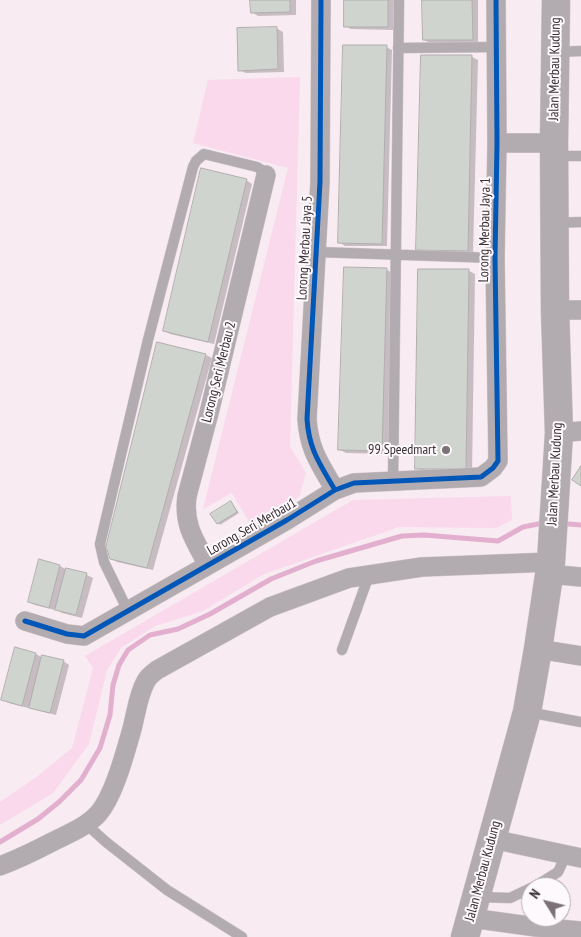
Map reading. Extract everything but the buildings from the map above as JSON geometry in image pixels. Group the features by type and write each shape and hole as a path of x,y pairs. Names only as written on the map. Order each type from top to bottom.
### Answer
{"main road":[{"name":"Jalan Merbau Kudung","path":"471,917 527,712 570,432 568,223 554,149 568,52 556,0"}],"street":[{"name":"Lorong Merbau Jaya 5","path":"321,0 320,182 307,419 308,437 314,454 335,490"},
{"name":"Lorong Merbau Jaya 1","path":"496,0 497,143 495,258 498,460"},
{"path":"497,143 554,149"},
{"name":"Lorong Seri Merbau 2","path":"208,565 189,531 185,511 187,496 209,414 266,175"},
{"name":"Lorong Seri Merbau1","path":"25,621 67,634 84,636 335,490 354,483 481,477 493,468 498,460"},
{"path":"0,866 19,859 86,824 98,814 106,802 120,767 146,681 156,670 270,607 349,578 422,567 550,568 581,577"},
{"path":"538,649 581,656"},
{"path":"492,839 573,857"},
{"path":"471,917 535,932 581,930"}],"lane":[{"path":"393,482 399,0"},
{"path":"398,48 496,47"},
{"path":"554,149 581,156"},
{"path":"128,611 104,562 100,544 148,340 193,167 196,161 204,154 257,167 264,171 266,175"},
{"path":"317,252 495,258"},
{"path":"342,650 369,575"},
{"path":"527,712 581,722"},
{"path":"86,824 167,890 242,937"},
{"path":"550,877 558,872 573,857"},
{"path":"471,917 521,893"}],"shaded area":[{"path":"300,77 290,446 306,473 299,497 250,524 232,493 203,509 288,168 193,143 208,80"},
{"path":"511,496 512,520 496,528 399,527 264,574 203,611 155,626 121,648 107,670 89,744 53,793 0,825 0,802 38,776 72,748 93,668 85,656 353,500"}],"waterway":[{"path":"0,842 38,819 59,802 81,780 100,748 110,715 113,685 119,665 128,650 150,635 178,629 210,614 271,579 316,561 402,536 424,535 498,541 523,527 543,523"},
{"path":"569,524 581,525"}],"cycle path":[{"path":"321,0 320,182 307,419 313,448 335,490"},
{"path":"25,621 67,634 84,636 287,520 335,490 354,483 481,477 493,468 498,461 495,258 497,143 496,0"}],"place":[{"name":"99 Speedmart","path":"446,450"}]}
